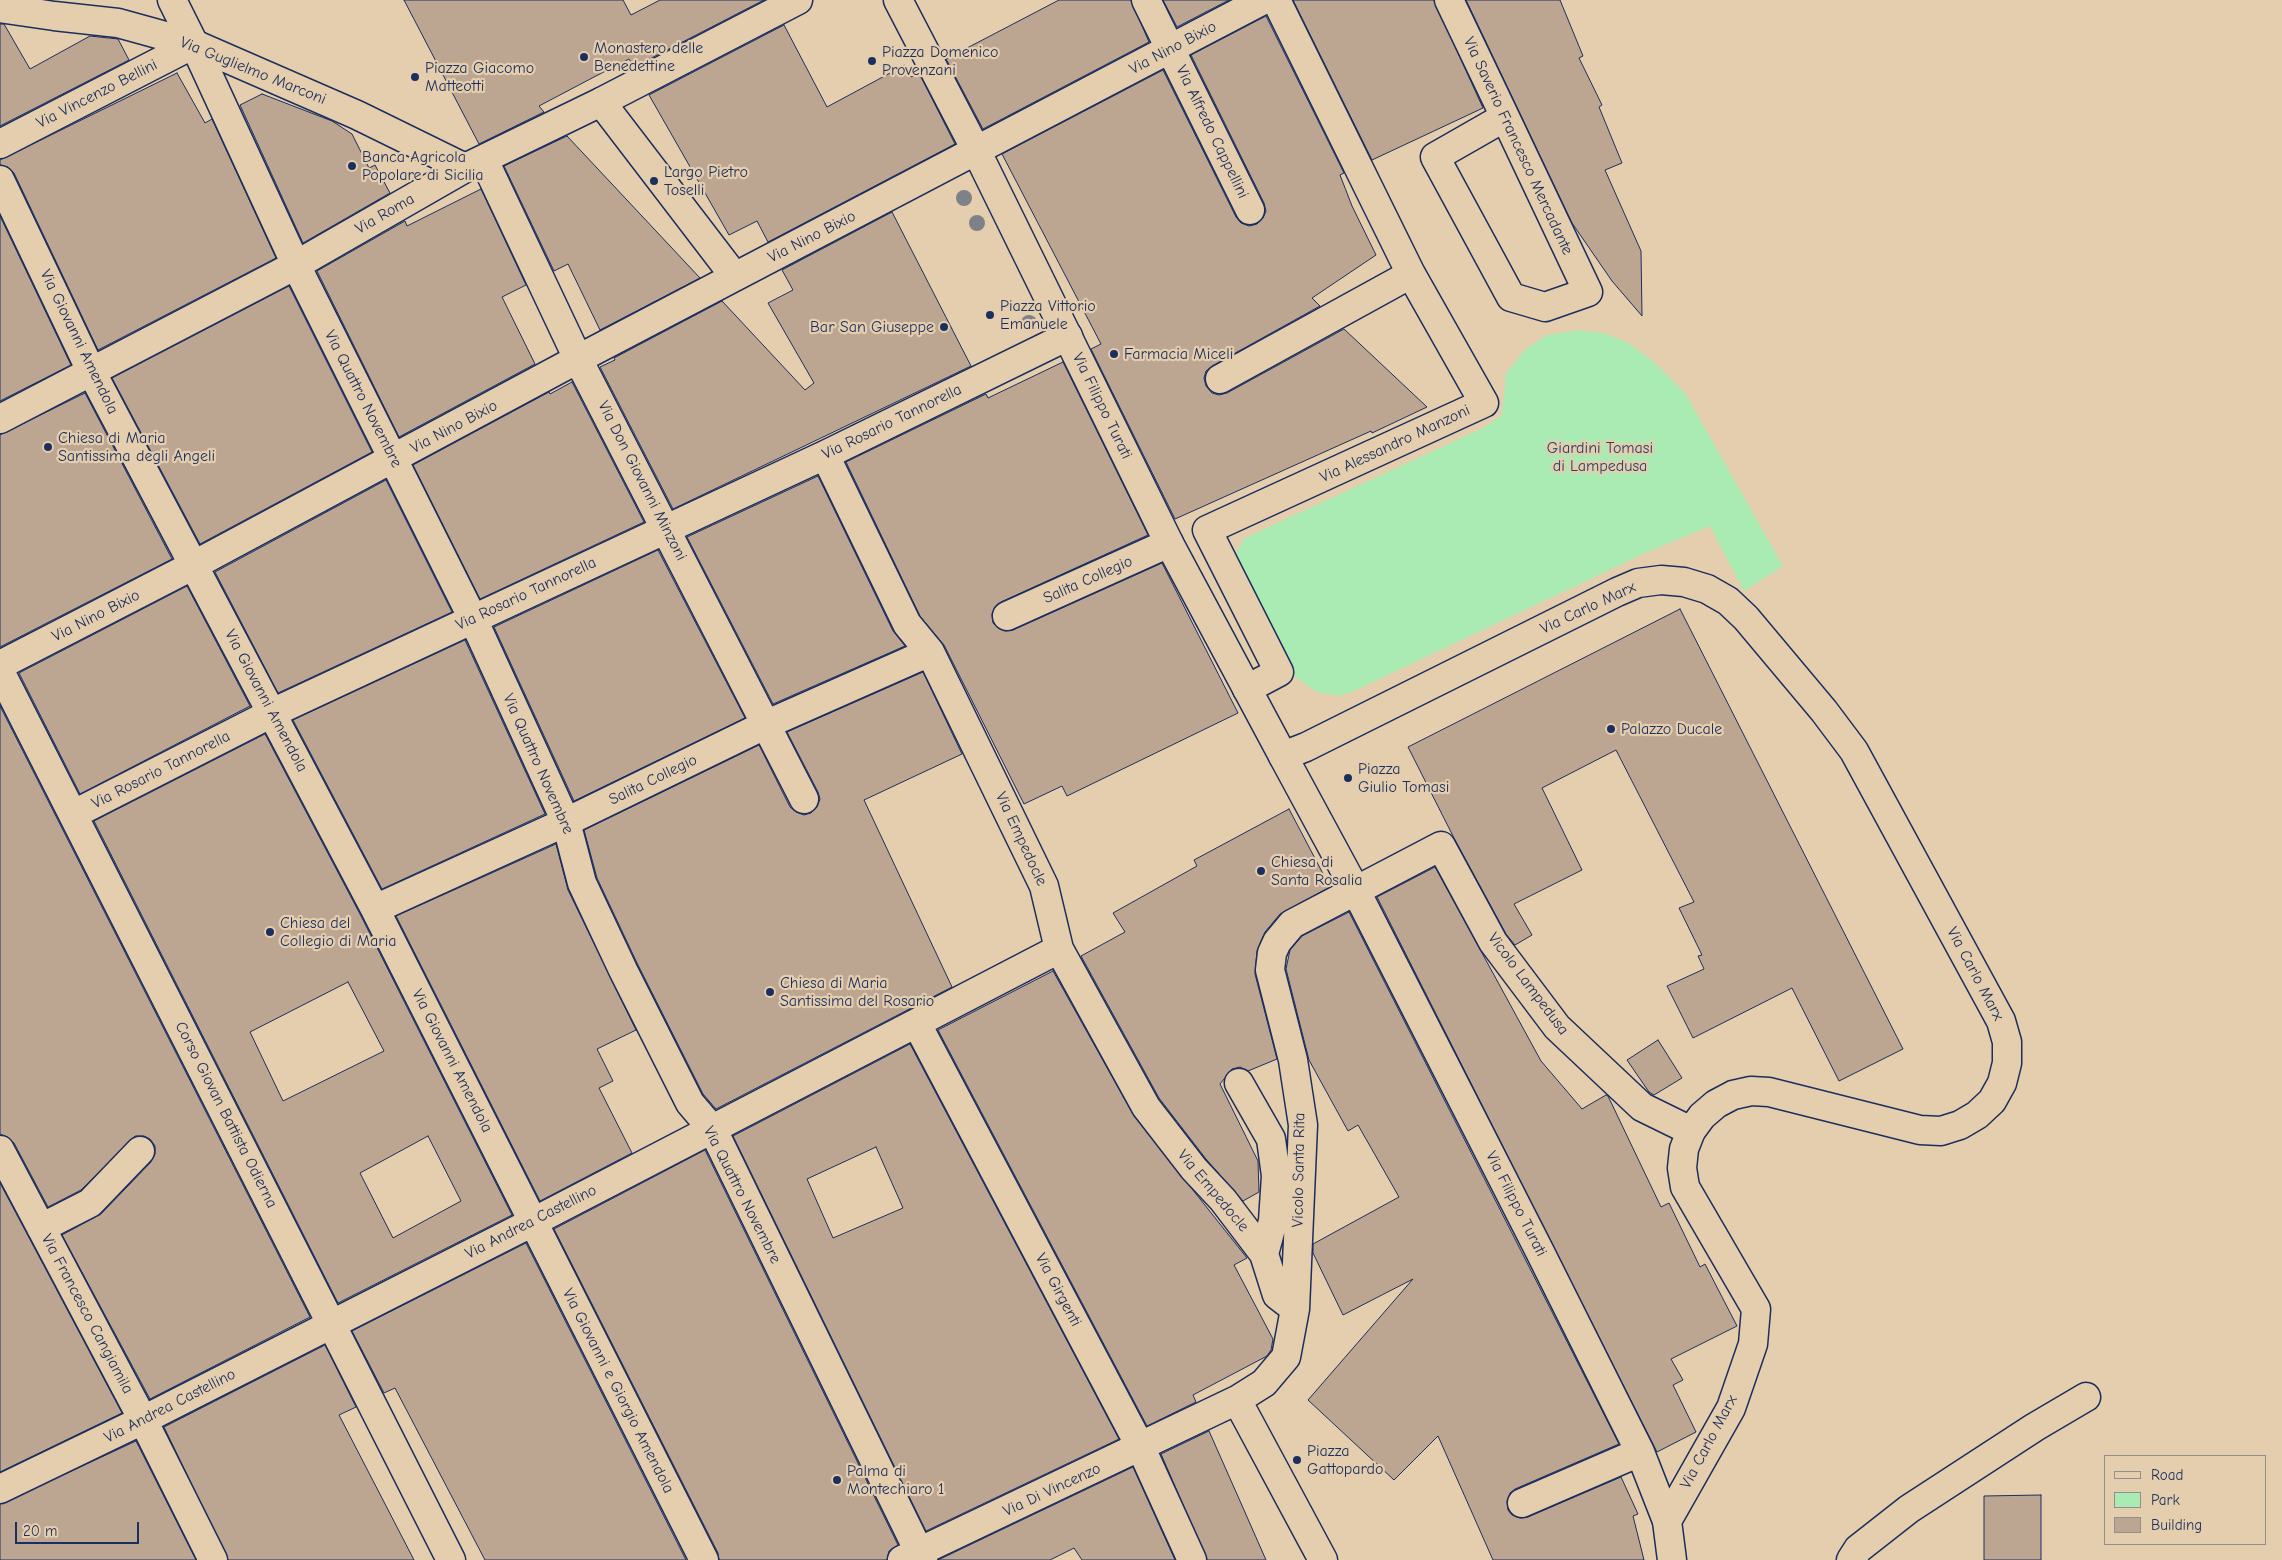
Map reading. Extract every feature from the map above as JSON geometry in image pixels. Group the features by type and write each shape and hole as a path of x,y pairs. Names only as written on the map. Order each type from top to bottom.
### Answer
{"street":[{"name":"Via Quattro Novembre","path":"172,0 296,265 473,619 566,822 582,883 690,1104 713,1130 915,1557"},
{"name":"Via Roma","path":"0,420 296,265 474,164 601,102 798,0"},
{"name":"Via Filippo Turati","path":"898,0 977,152 1170,543 1246,689 1356,891 1640,1452 1667,1521"},
{"name":"Via Alfredo Cappellini","path":"1146,0 1172,48 1250,210"},
{"name":"Via Nino Bixio","path":"0,665 194,565 393,460 578,359 977,152 1263,0"},
{"name":"Via Alessandro Manzoni","path":"1246,689 1279,672 1207,530 1484,403 1476,385 1411,274 1276,0"},
{"name":"Via Saverio Francesco Mercadante","path":"1449,0 1505,117 1588,292 1545,308 1511,297 1435,156 1505,117"},
{"name":"Via Guglielmo Marconi","path":"0,8 118,23 194,44 474,164"},
{"name":"Via Vincenzo Bellini","path":"0,144 194,44"},
{"path":"601,102 736,277"},
{"name":"Via Don Giovanni Minzoni","path":"474,164 667,529 804,799"},
{"name":"Via Giovanni Amendola","path":"0,180 91,371 375,909 532,1222"},
{"path":"1220,379 1411,274"},
{"name":"Via Rosario Tannorella","path":"74,814 272,713 825,455 1068,336"},
{"name":"Via Empedocle","path":"825,455 906,624 930,652 1044,886 1059,949 1146,1108 1194,1170 1223,1200 1264,1254 1277,1295 1295,1309"},
{"name":"Salita Collegio","path":"1007,616 1170,543"},
{"name":"Via Carlo Marx","path":"1283,756 1306,747 1617,592 1638,584 1661,580 1684,582 1707,589 1728,601 1746,618 1824,711 1854,752 2001,1021 2007,1042 2008,1063 2002,1083 1992,1101 1978,1115 1960,1125 1941,1130 1920,1130 1769,1092 1751,1091 1733,1095 1716,1104 1702,1116 1691,1131 1684,1149 1682,1168 1685,1187 1756,1309 1753,1344 1731,1408 1667,1521"},
{"name":"Salita Collegio","path":"375,909 566,822 765,725 930,652"},
{"name":"Corso Giovan Battista Odierna","path":"0,671 451,1560"},
{"name":"Vicolo Santa Rita","path":"1286,1357 1295,1309 1303,1125 1293,1060 1273,987 1270,970 1272,954 1284,932 1292,924 1441,846"},
{"name":"Vicolo Lampedusa","path":"1441,846 1493,942 1557,1027 1642,1107 1691,1131"},
{"name":"Via Andrea Castellino","path":"0,1489 143,1420 713,1130 917,1024 967,995 1059,949"},
{"name":"Via Girgenti","path":"917,1024 1141,1448 1192,1560"},
{"path":"1239,1083 1271,1138 1276,1176 1273,1221 1264,1254"},
{"name":"Via Francesco Cangiamila","path":"0,1150 143,1420 213,1560"},
{"path":"41,1228 90,1203 140,1151"},
{"name":"Via Giovanni e Giorgio Amendola","path":"532,1222 704,1560"},
{"name":"Via Di Vincenzo","path":"915,1557 1237,1400 1264,1383 1286,1357"},
{"path":"1851,1560 1858,1549 1909,1509 2035,1427 2086,1397"},
{"path":"1237,1400 1322,1558"},
{"path":"1522,1503 1640,1452"},
{"path":"1667,1521 1672,1560"}],"green space":[{"name":"Giardini Tomasi di Lampedusa","path":"1578,330 1607,334 1630,344 1655,363 1685,393 1783,566 1744,591 1710,526 1643,554 1340,696 1317,692 1298,679 1281,657 1233,558 1245,538 1483,428 1502,415 1506,373 1526,349 1547,335"}],"building":[{"path":"404,0 623,0 631,15 660,0 764,0 634,67 629,59 539,106 544,112 479,144"},
{"path":"1059,0 1131,0 1149,42 983,129 946,59"},
{"path":"1163,0 1229,0 1177,27"},
{"path":"1293,0 1434,0 1483,108 1372,160"},
{"path":"1466,0 1560,0 1583,56 1579,58 1602,105 1599,107 1622,163 1605,170 1641,251 1642,316 1612,281 1572,223"},
{"path":"1266,16 1344,173 1340,175 1352,206 1376,255 1312,298 1320,306 1212,366 1206,371 1204,378 1206,386 1212,393 1219,395 1227,393 1344,329 1427,407 1175,519 1091,349 1101,344 1002,154 1163,70 1236,217 1241,223 1249,226 1257,224 1263,218 1266,211 1264,203 1191,55"},
{"path":"0,24 4,24 30,69 90,36 118,39 129,60 0,126"},
{"path":"784,25 827,107 905,65 911,77 919,73 955,144 768,242 757,221 729,235 649,95"},
{"path":"177,73 205,123 212,119 276,258 98,350 14,173 8,167 0,165 0,160"},
{"path":"262,94 332,121 352,134 369,168 375,165 390,193 303,243 240,105"},
{"path":"567,136 700,278 600,330 568,264 554,271 504,166"},
{"path":"481,189 526,285 502,297 535,364 399,437 317,271 405,221 407,226"},
{"path":"892,212 971,366 673,509 600,367 722,301 805,390 814,383 768,303 793,290 782,270"},
{"path":"0,216 71,365 0,401"},
{"path":"289,286 372,452 200,544 112,378"},
{"path":"1063,362 1148,535 1001,602 995,607 992,614 993,623 1005,631 1013,630 1162,563 1238,713 1067,796 1062,786 1024,804 944,645 920,616 846,462 986,394 988,398"},
{"path":"572,382 644,522 480,599 413,465 549,392 550,394"},
{"path":"85,393 172,559 0,647 0,435"},
{"path":"818,476 893,631 905,646 773,704 687,537"},
{"path":"386,480 452,612 278,693 215,572"},
{"path":"658,550 745,718 574,801 494,627"},
{"path":"187,586 250,706 80,794 19,673"},
{"path":"1680,609 1903,1049 1839,1081 1792,988 1693,1038 1667,986 1704,969 1698,956 1702,955 1679,908 1694,902 1616,750 1542,788 1582,870 1514,904 1532,935 1515,945 1506,934 1454,838 1408,747"},
{"path":"465,640 545,814 382,889 293,720"},
{"path":"923,672 962,754 864,800 952,987 716,1109 703,1094 637,963 597,878 584,830 759,745 790,807 804,815 811,813 817,807 820,799 818,792 787,732"},
{"path":"0,706 310,1317 150,1399 62,1235 101,1214 151,1162 155,1154 155,1146 150,1139 144,1136 135,1136 81,1190 48,1207 14,1143 8,1137 0,1134"},
{"path":"265,734 361,916 512,1215 338,1303 94,821","holes":["348,982 384,1051 283,1101 250,1032","428,1136 461,1201 393,1238 360,1173"]},
{"path":"1289,809 1330,887 1280,914 1265,932 1257,951 1255,974 1277,1059 1248,1071 1240,1067 1232,1069 1220,1084 1258,1161 1259,1192 1243,1201 1206,1159 1159,1098 1081,956 1125,932 1113,913 1197,866 1194,860"},
{"path":"556,844 568,890 636,1030 597,1049 613,1081 599,1088 632,1153 540,1201 396,916"},
{"path":"1435,867 1541,1061 1582,1109 1606,1095 1608,1096 1661,1207 1669,1203 1700,1267 1705,1264 1737,1326 1671,1359 1683,1380 1673,1385 1696,1432 1657,1452 1377,897"},
{"path":"1349,912 1619,1444 1515,1489 1510,1493 1507,1501 1508,1510 1512,1515 1520,1518 1528,1517 1621,1477 1638,1514 1633,1516 1644,1560 1493,1560 1438,1436 1394,1480 1308,1400 1413,1279 1343,1315 1313,1253 1313,1244 1399,1197 1358,1125 1348,1131 1309,1060 1286,969 1290,950 1302,936"},
{"path":"1053,971 1134,1116 1247,1258 1234,1265 1273,1339 1271,1350 1267,1356 1193,1395 1196,1402 1147,1426 938,1030"},
{"path":"1658,1040 1682,1078 1654,1095 1649,1092 1627,1060"},
{"path":"910,1044 1119,1439 926,1531 733,1136","holes":["876,1147 903,1208 833,1238 807,1179"]},
{"path":"705,1150 898,1545 889,1551 887,1560 719,1560 718,1553 554,1229"},
{"path":"0,1183 122,1413 0,1472"},
{"path":"526,1243 686,1560 485,1560 395,1388 384,1393 352,1331"},
{"path":"325,1345 356,1407 339,1415 414,1560 228,1560 164,1427"},
{"path":"1209,1431 1266,1560 1207,1560 1161,1454"},
{"path":"136,1441 196,1560 0,1560 0,1504"},
{"path":"1133,1467 1175,1560 1082,1560 1074,1548 1050,1560 938,1560"},
{"path":"2041,1495 2041,1560 1984,1560 1984,1496"}],"place":[{"name":"Monastero delle Benedettine","path":"584,57"},
{"name":"Piazza Domenico Provenzani","path":"872,61"},
{"name":"Piazza Giacomo Matteotti","path":"415,77"},
{"name":"Banca Agricola Popolare di Sicilia","path":"352,166"},
{"name":"Largo Pietro Toselli","path":"654,181"},
{"name":"Piazza Vittorio Emanuele","path":"990,315"},
{"name":"Bar San Giuseppe","path":"944,327"},
{"name":"Farmacia Miceli","path":"1114,354"},
{"name":"Chiesa di Maria Santissima degli Angeli","path":"48,447"},
{"name":"Palazzo Ducale","path":"1611,729"},
{"name":"Piazza Giulio Tomasi","path":"1348,778"},
{"name":"Chiesa di Santa Rosalia","path":"1261,871"},
{"name":"Chiesa del Collegio di Maria","path":"270,932"},
{"name":"Chiesa di Maria Santissima del Rosario","path":"770,992"},
{"name":"Piazza Gattopardo","path":"1297,1460"},
{"name":"Palma di Montechiaro 1","path":"837,1480"}]}
